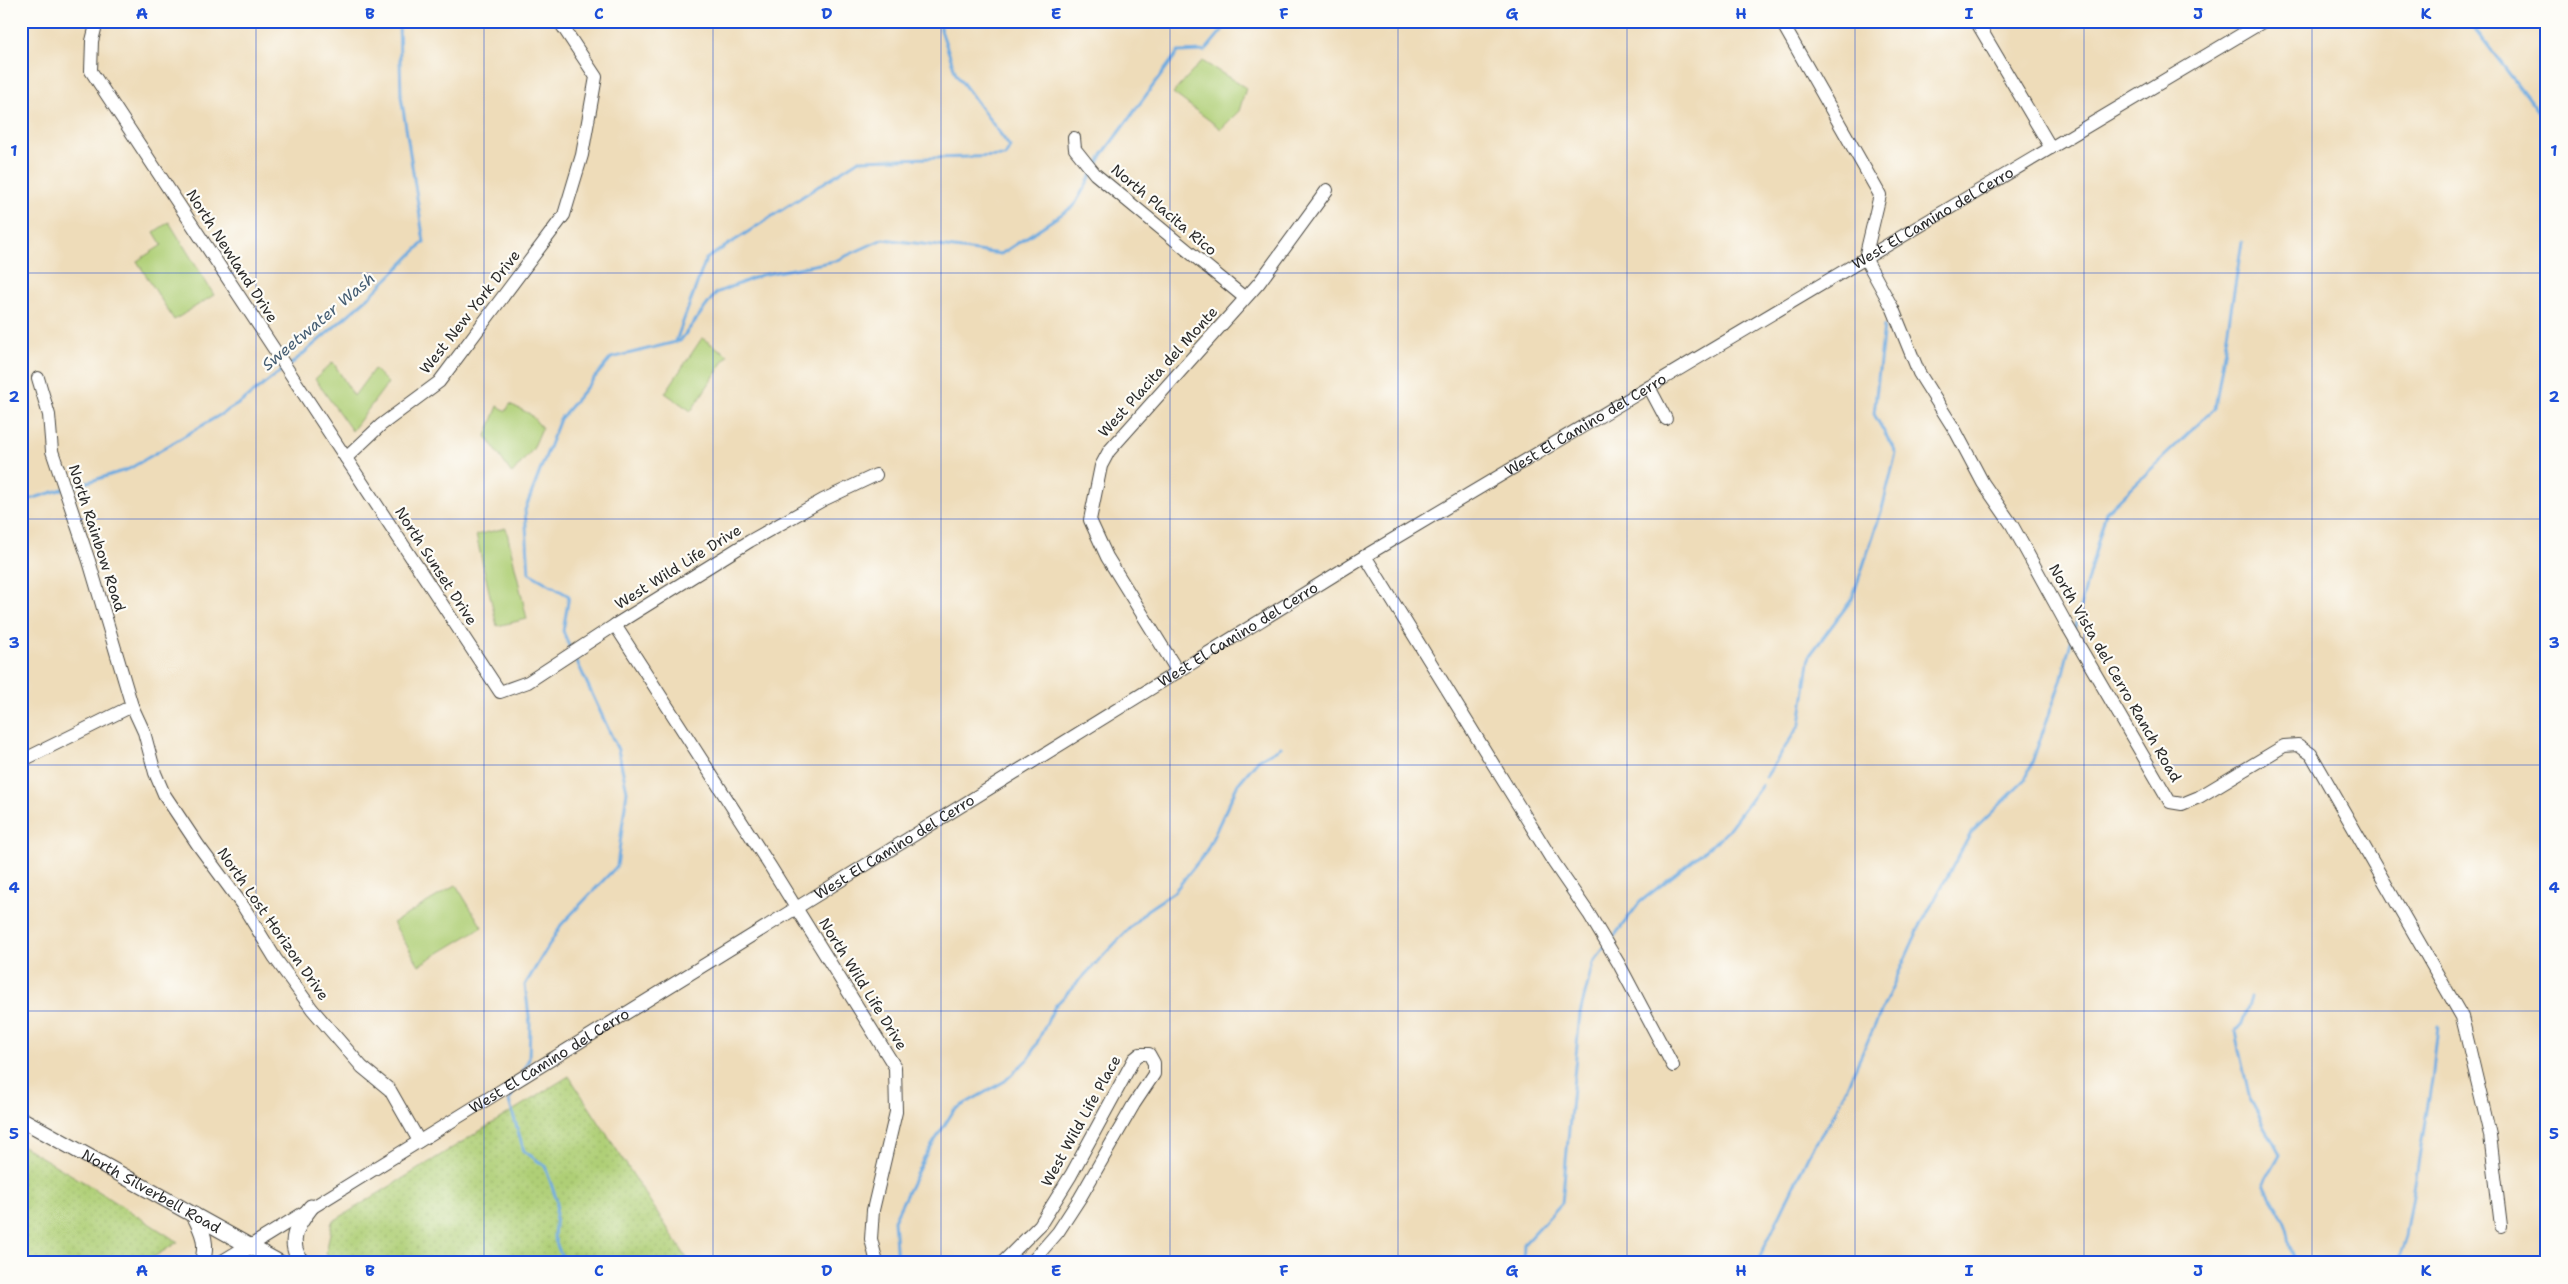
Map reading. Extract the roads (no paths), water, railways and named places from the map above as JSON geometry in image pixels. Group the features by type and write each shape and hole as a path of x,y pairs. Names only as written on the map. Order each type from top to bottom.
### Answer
{"main road":[{"name":"North Silverbell Road","path":"21,1119 280,1263"},
{"path":"302,1263 297,1256 293,1241 296,1226 311,1207"},
{"path":"194,1215 203,1233 206,1250 202,1263"},
{"name":"West El Camino del Cerro","path":"222,1263 250,1246"}],"street":[{"name":"North Newland Drive","path":"97,21 92,42 91,71 346,458"},
{"name":"West New York Drive","path":"346,458 381,425 438,382 564,215 582,155 596,77 559,21"},
{"path":"1781,21 1880,195 1865,258"},
{"path":"1976,21 2051,148"},
{"name":"West El Camino del Cerro","path":"250,1246 1365,556 2264,21"},
{"name":"North Placita Rico","path":"1074,138 1075,149 1095,174 1245,298"},
{"name":"West Placita del Monte","path":"1178,672 1107,557 1090,520 1094,492 1101,466 1109,452 1245,298 1327,190"},
{"name":"North Vista del Cerro Ranch Road","path":"1865,258 1893,309 1919,373 1956,432 1983,484 2012,525 2068,627 2170,802 2182,804 2199,796 2284,746 2298,745 2310,754 2462,1017 2490,1135 2501,1226"},
{"name":"North Rainbow Road","path":"38,378 49,415 52,451 89,561 132,706"},
{"name":"West El Camino del Cerro","path":"1649,387 1666,419"},
{"name":"North Sunset Drive","path":"346,458 500,692"},
{"name":"West Wild Life Drive","path":"500,692 528,682 750,541 823,500 876,475"},
{"path":"1365,556 1554,863 1589,914 1619,964 1673,1066"},
{"name":"North Wild Life Drive","path":"615,625 797,909 895,1067 896,1112 874,1210 871,1239 877,1263"},
{"path":"21,761 132,706"},
{"name":"North Lost Horizon Drive","path":"132,706 144,732 155,773 164,794 193,838 243,906 275,958 312,1009 362,1067 390,1090 419,1141"},
{"name":"West Wild Life Place","path":"1002,1263 1040,1225 1071,1175 1134,1058 1140,1054 1149,1054 1154,1063 1154,1074 1058,1232 1031,1263"}],"waterway":[{"name":"Sweetwater Wash","path":"290,365 369,297 424,242 401,96 399,21"},
{"path":"676,341 706,259 859,160 1005,156 1010,147 956,74 938,21"},
{"path":"1095,169 1102,155 1178,52 1205,51 1230,21"},
{"path":"2474,21 2472,25 2547,123"},
{"path":"571,650 563,631 569,596 529,573 525,510 560,419 611,358 680,341 716,293 761,275 835,261 883,239 1001,254 1074,206 1092,174"},
{"path":"2074,630 2106,512 2215,408 2242,242"},
{"path":"2547,311 2543,324 2547,332"},
{"path":"1766,777 1800,724 1810,655 1852,599 1882,509 1896,453 1874,414 1884,326"},
{"name":"Sweetwater Wash","path":"69,488 129,469 240,403 285,368"},
{"name":"Sweetwater Wash","path":"21,502 63,489"},
{"path":"1757,1263 1808,1156 1836,1111 1919,928 1971,833 2026,779 2061,681 2071,641"},
{"path":"523,1071 529,1059 530,1024 525,985 561,925 617,866 627,791 618,750 574,655"},
{"path":"897,1263 894,1220 924,1158 954,1110 1005,1081 1030,1057 1055,1006 1147,910 1174,892 1206,852 1238,784 1258,760 1281,747"},
{"path":"1609,943 1640,902 1724,835 1762,785"},
{"path":"1523,1263 1524,1244 1562,1203 1580,1014 1593,963 1605,947"},
{"path":"2251,998 2241,1026 2235,1032 2250,1099 2280,1154 2264,1183 2284,1220 2288,1230 2292,1254 2297,1263"},
{"path":"2397,1263 2406,1237 2432,1080 2438,1026"},
{"path":"516,1086 509,1101 524,1151 545,1166 557,1201 554,1237 564,1263"}]}
